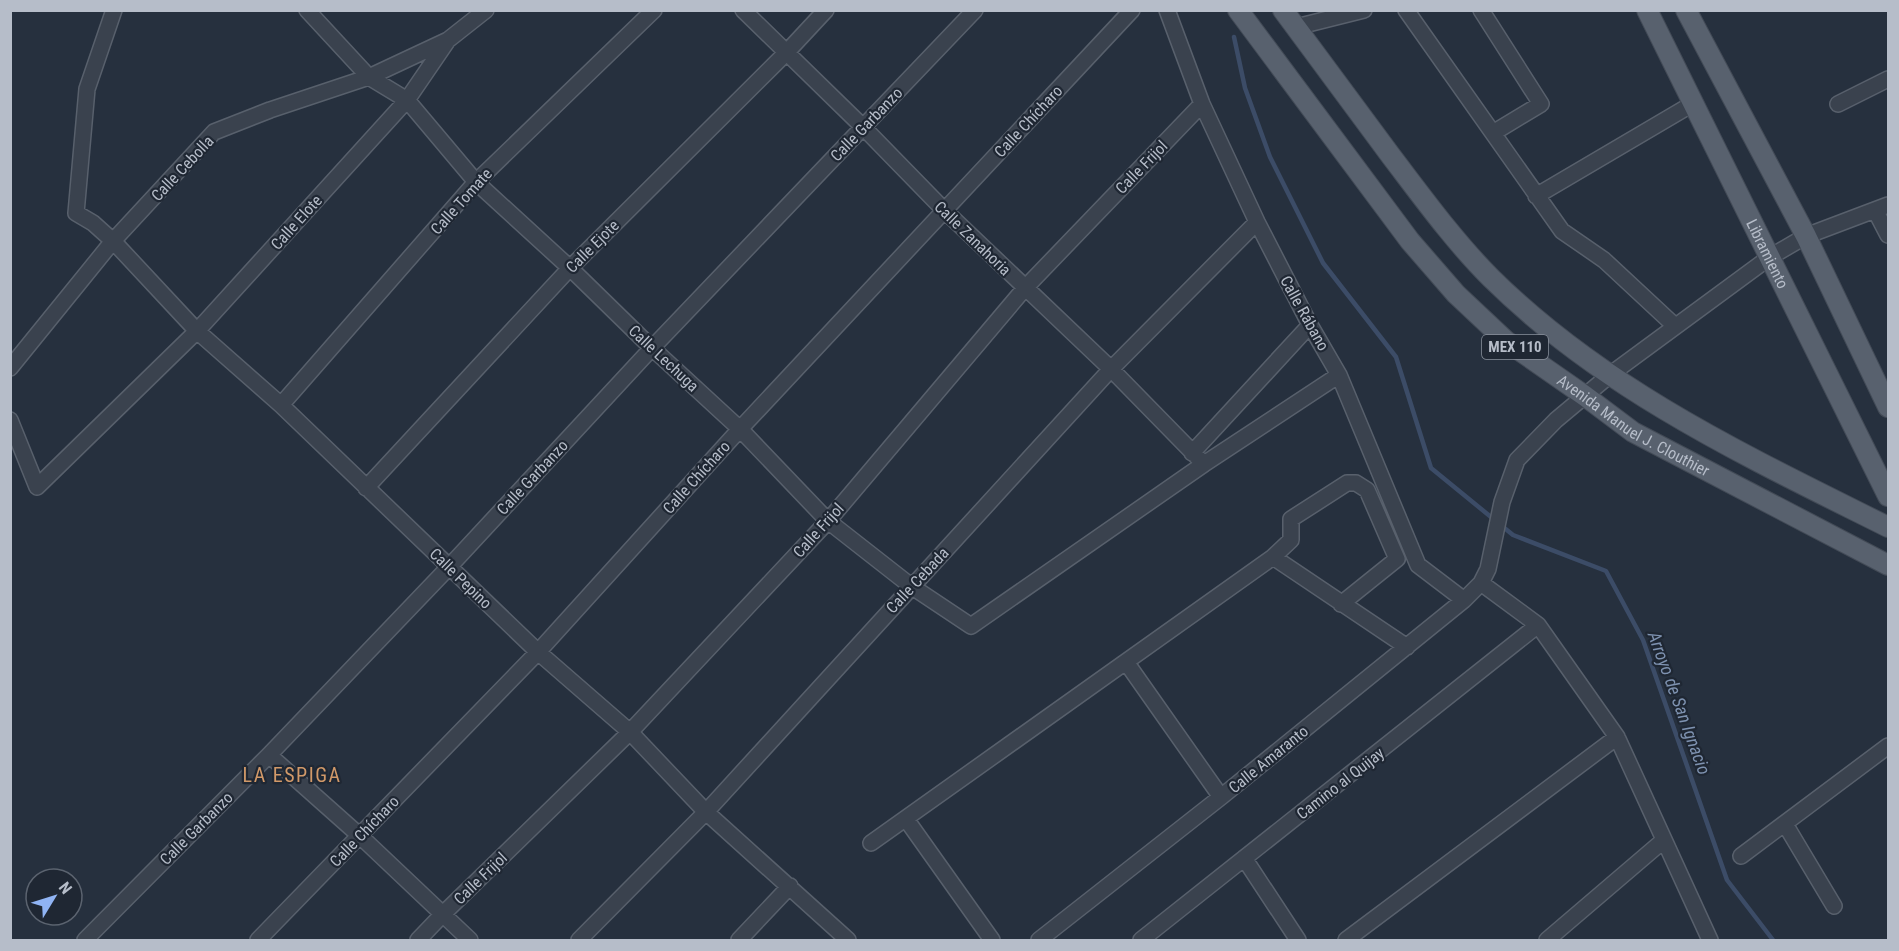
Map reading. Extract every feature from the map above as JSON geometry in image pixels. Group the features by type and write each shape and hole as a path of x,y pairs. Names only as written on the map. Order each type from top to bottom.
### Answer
{"main road":[{"name":"Avenida Manuel J. Clouthier","path":"1283,10 1441,223 1500,286 1558,338 1676,418 1736,451 1888,527"},
{"name":"Libramiento","path":"1647,10 1888,496"},
{"path":"1686,10 1806,236 1888,407"},
{"name":"Avenida Manuel J. Clouthier","path":"1239,12 1410,241 1456,294 1506,341 1633,432 1888,565"}],"street":[{"name":"Calle Pepino","path":"114,10 87,89 76,213 113,241 197,332 281,405 538,652 630,732 706,812 848,940"},
{"name":"Calle Lechuga","path":"307,10 369,77 407,100 476,182 740,429 828,521 911,586 971,626 1198,458"},
{"name":"Calle Elote","path":"10,420 37,487 197,332 407,100 448,40 486,10"},
{"name":"Calle Tomate","path":"281,405 476,182 654,10"},
{"name":"Calle Zanahoria","path":"743,10 944,210 1111,369 1198,458"},
{"name":"Calle Ejote","path":"366,488 570,268 786,53 826,10"},
{"name":"Calle Garbanzo","path":"85,940 269,755 449,567 652,348 975,10"},
{"name":"Calle Chícharo","path":"258,940 538,652 740,429 1132,10"},
{"name":"Calle Rábano","path":"1167,10 1202,104 1257,222 1310,325 1339,375 1418,565 1464,600"},
{"path":"1296,27 1364,10"},
{"path":"1406,10 1562,231 1604,260 1675,326"},
{"path":"1481,10 1541,104 1492,133"},
{"name":"Calle Cebolla","path":"10,368 113,241 214,132 270,110 369,77 448,40"},
{"path":"1838,104 1888,79"},
{"path":"1536,196 1694,103"},
{"name":"Calle Frijol","path":"418,940 630,732 828,521 1025,288 1202,104"},
{"path":"1710,940 1617,737 1538,625 1484,576 1502,502 1517,460 1556,420 1611,374 1770,257 1806,236 1882,208 1888,235"},
{"name":"Calle Cebada","path":"579,940 706,812 1111,369 1257,222"},
{"path":"1198,458 1310,325"},
{"path":"1198,458 1339,375"},
{"path":"872,843 1273,557 1291,540 1291,519 1347,483 1356,483 1367,490 1397,559 1341,604"},
{"path":"1273,557 1407,647"},
{"name":"Calle Amaranto","path":"1039,940 1407,647 1464,600 1484,576"},
{"name":"Camino al Quijay","path":"1141,940 1538,625"},
{"path":"1126,662 1221,797"},
{"path":"1346,940 1617,737"},
{"path":"1741,856 1888,746"},
{"path":"269,755 359,835 470,940"},
{"path":"906,819 992,940"},
{"path":"1785,824 1834,906"},
{"path":"1547,940 1664,840"},
{"path":"1244,858 1298,940"},
{"path":"739,940 790,886"}],"waterway":[{"name":"Arroyo de San Ignacio","path":"1234,37 1245,88 1270,157 1323,263 1396,357 1431,468 1513,535 1606,571 1643,640 1727,880 1773,940"}],"district":[{"name":"LA ESPIGA","path":"292,775"}]}
